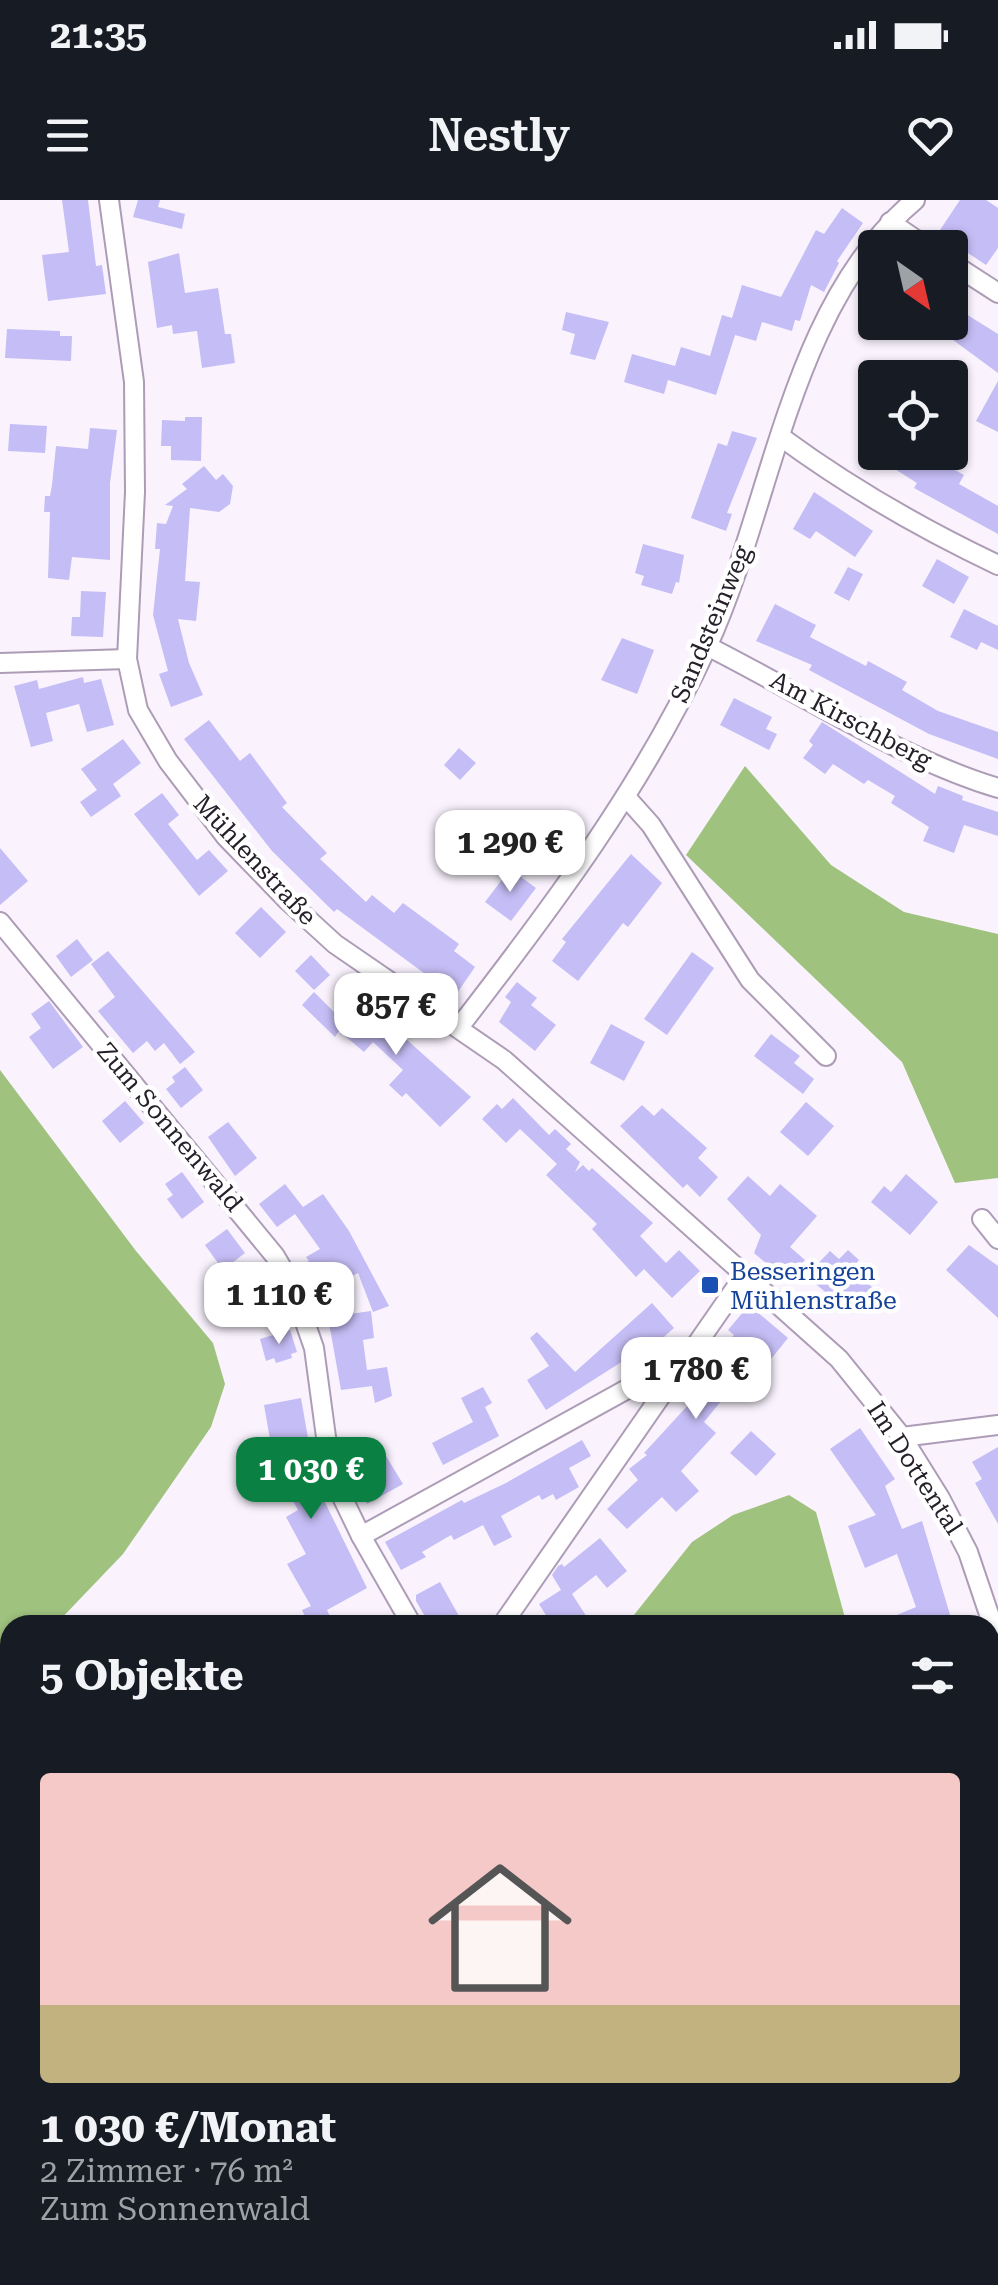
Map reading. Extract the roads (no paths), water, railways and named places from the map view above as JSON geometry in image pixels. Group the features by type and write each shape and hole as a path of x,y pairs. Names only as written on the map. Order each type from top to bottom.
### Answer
{"street":[{"name":"Mühlenstraße","path":"109,200 134,382 135,492 127,660 134,697 150,734 226,837 334,944 460,1026 549,1098 838,1360"},
{"name":"Sandsteinweg","path":"460,1026 550,910 626,797 708,646 823,325 871,244 915,200"},
{"path":"890,222 902,230"},
{"path":"968,274 998,293"},
{"path":"781,437 830,474 998,564"},
{"name":"Am Kirschberg","path":"708,646 942,768 998,788"},
{"path":"0,663 127,660"},
{"path":"626,797 651,825 750,980 826,1056"},
{"name":"Zum Sonnenwald","path":"0,922 275,1256 307,1321 331,1474 406,1615"},
{"path":"982,1219 998,1238"},
{"path":"509,1615 744,1276"},
{"name":"Im Dottental","path":"838,1360 902,1437 940,1498 968,1552 989,1615"},
{"path":"361,1536 658,1372 678,1367"},
{"path":"902,1437 998,1424"}],"place":[{"name":"Besseringen Mühlenstraße","path":"710,1285"}]}
